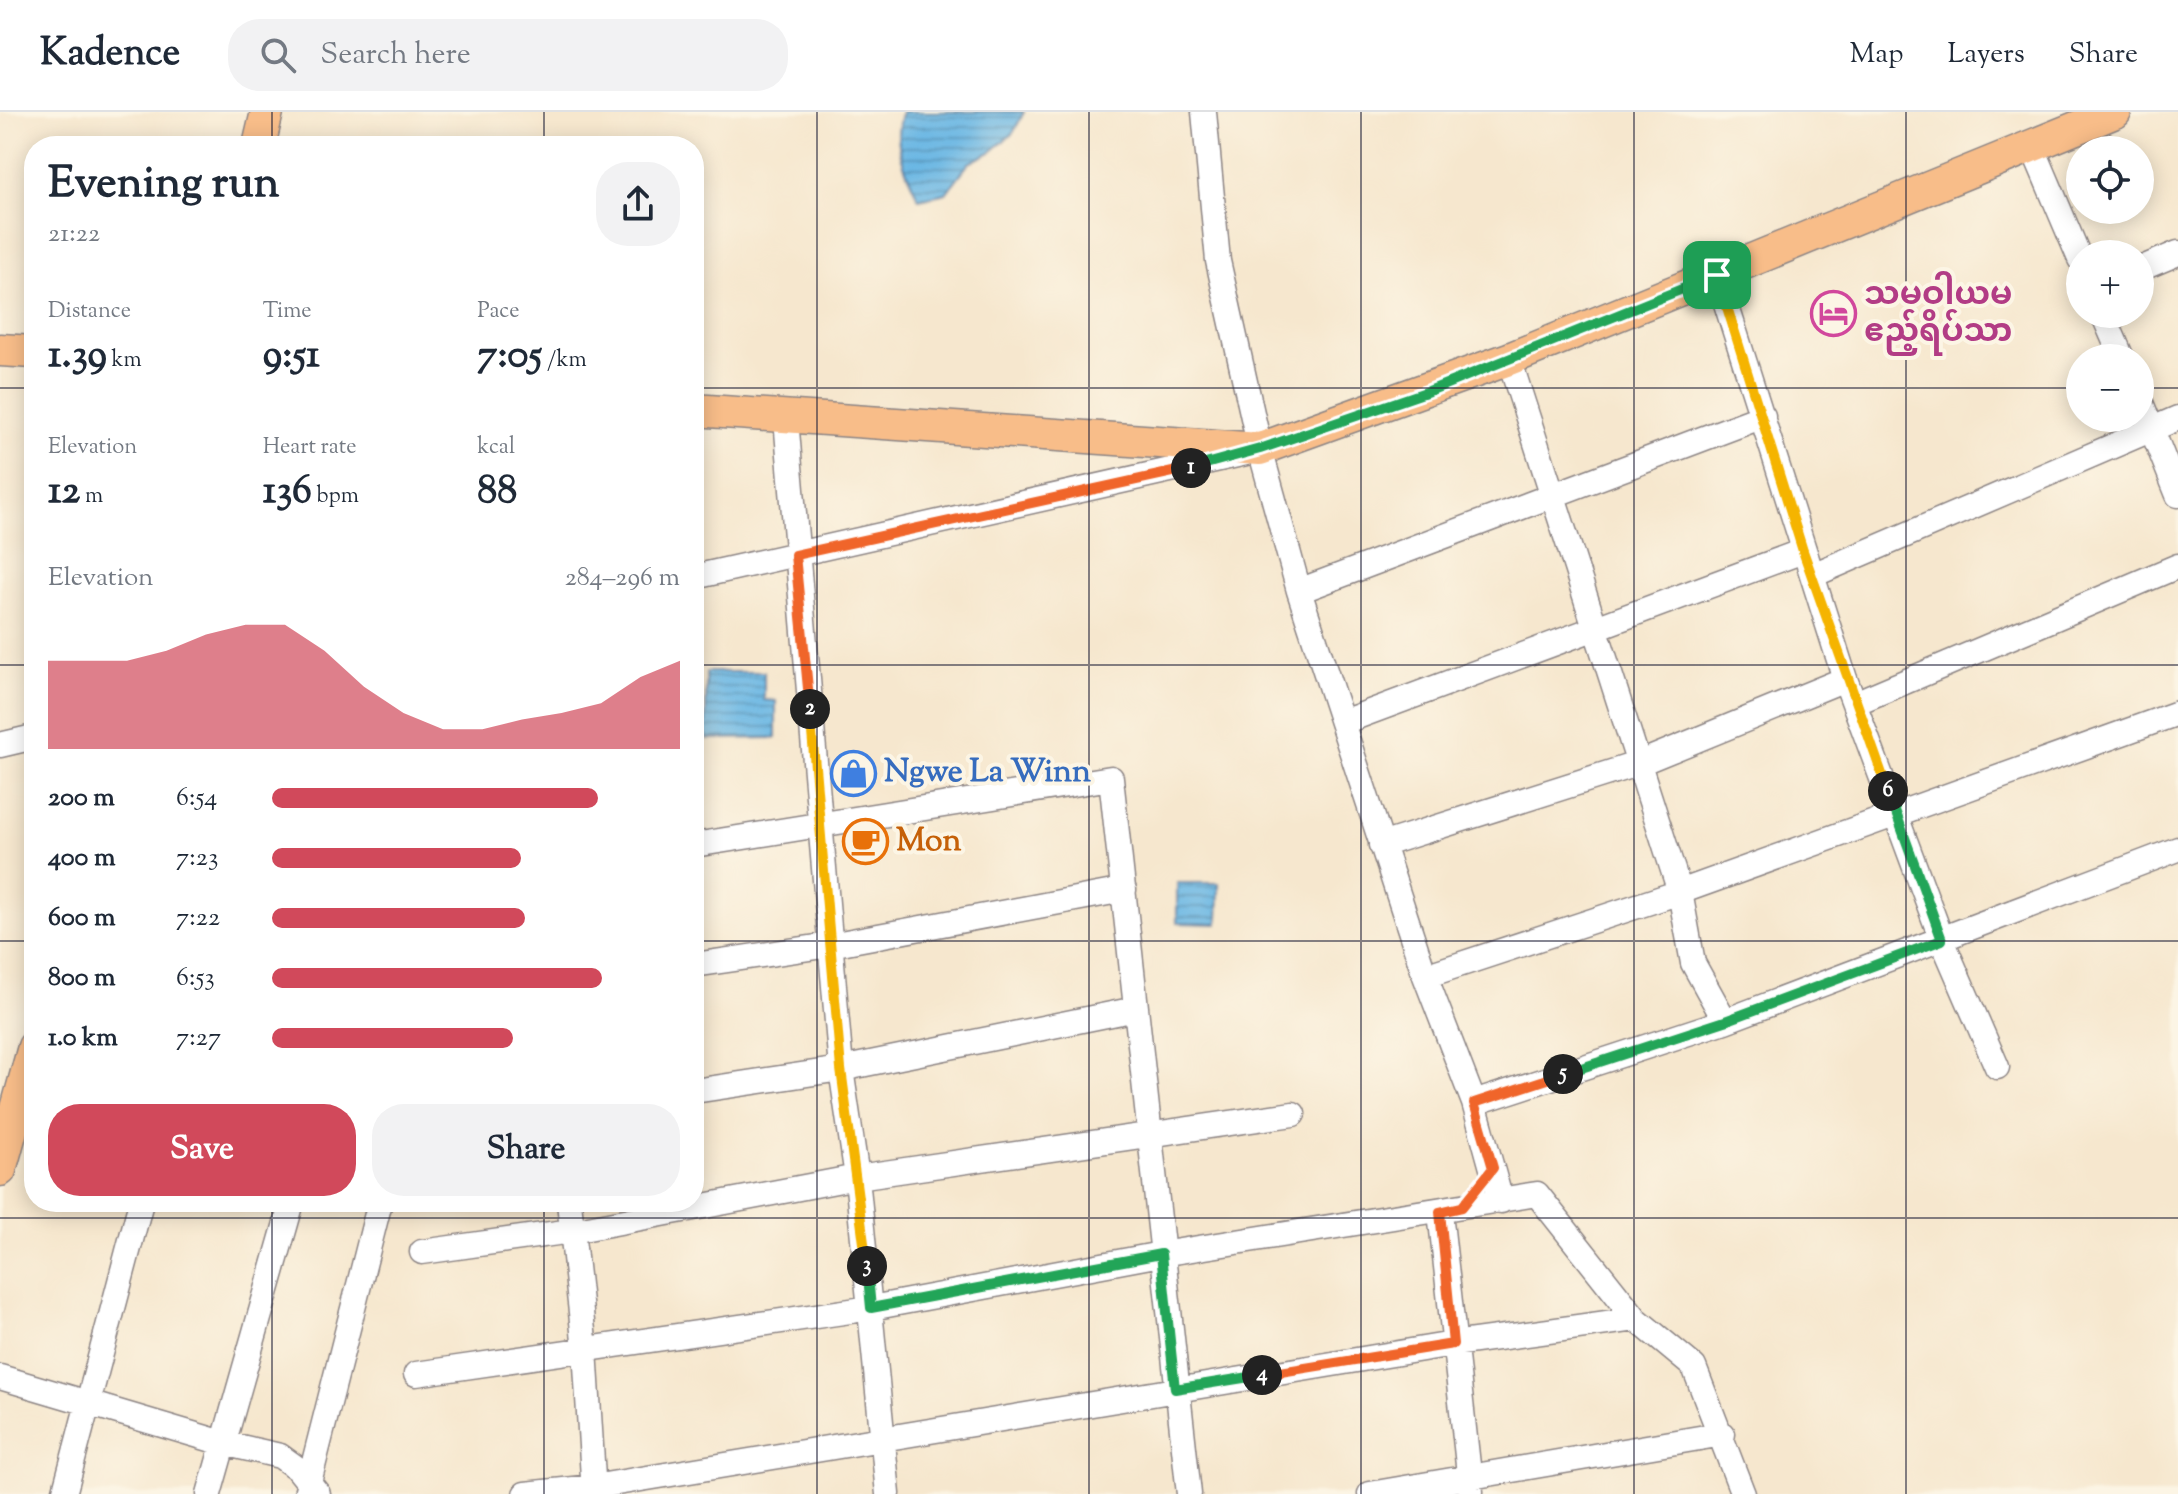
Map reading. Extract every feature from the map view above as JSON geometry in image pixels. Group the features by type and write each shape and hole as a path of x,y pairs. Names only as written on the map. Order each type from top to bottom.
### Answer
{"main road":[{"path":"261,136 267,112"},
{"path":"704,411 786,419 1260,449 1509,359 2115,112"},
{"path":"0,350 24,351"},
{"path":"0,1170 24,1083"}],"street":[{"path":"1204,112 1218,261 1260,449 1299,591 1425,976 1474,1103 1501,1201"},
{"path":"2032,146 2072,240"},
{"path":"2154,263 2178,253"},
{"path":"1717,275 1845,679 1942,940 1997,1067"},
{"path":"1509,359 1680,892 1693,963 1725,1021"},
{"path":"1299,591 1552,493 1763,416"},
{"path":"2154,428 2178,418"},
{"path":"786,419 795,555 841,1069 857,1177 871,1308 880,1438 888,1494"},
{"path":"1813,575 2145,432"},
{"path":"2153,432 2178,495"},
{"path":"704,575 1215,463 1260,449"},
{"path":"1343,722 1803,551"},
{"path":"1855,703 2178,566"},
{"path":"1381,845 1640,763 1845,679"},
{"path":"1425,976 1680,892 2178,713"},
{"path":"0,745 24,739"},
{"path":"704,844 1108,776 1113,781 1175,1389 1189,1494"},
{"path":"1474,1103 1725,1021 2178,849"},
{"path":"704,964 830,945 1124,890"},
{"path":"704,1090 841,1069 1136,1009"},
{"path":"704,1206 857,1177 1293,1114"},
{"path":"1470,1486 1453,1344 1451,1210 1493,1168"},
{"path":"416,1374 871,1308 1161,1254 1537,1194 1636,1319 1694,1367 1723,1434 1743,1494"},
{"path":"64,1494 138,1212"},
{"path":"209,1494 289,1212"},
{"path":"311,1490 378,1212"},
{"path":"570,1212 585,1349 593,1490"},
{"path":"422,1252 572,1231 672,1212"},
{"path":"525,1494 593,1490 1175,1389 1453,1344 1636,1319"},
{"path":"0,1377 223,1443 280,1456 311,1490"},
{"path":"1370,1494 1470,1486 1723,1434"}],"water":[{"path":"902,112 1024,112 1013,133 992,151 969,163 946,193 919,199 899,145"},
{"path":"706,672 764,672 764,700 776,701 776,738 706,739"},
{"path":"1177,883 1219,883 1218,924 1177,923"}],"place":[{"name":"သမဝါယမ ဧည့်ရိပ်သာ","path":"1833,314"},
{"name":"Ngwe La Winn","path":"853,773"},
{"name":"Mon","path":"865,842"}],"route":[{"path":"1717,275 1845,679 1942,940 1725,1021 1474,1103 1493,1168 1462,1207 1440,1212 1453,1344 1175,1389 1161,1254 871,1308 857,1177 841,1069 795,555 1215,463 1429,391 1717,275"}]}
